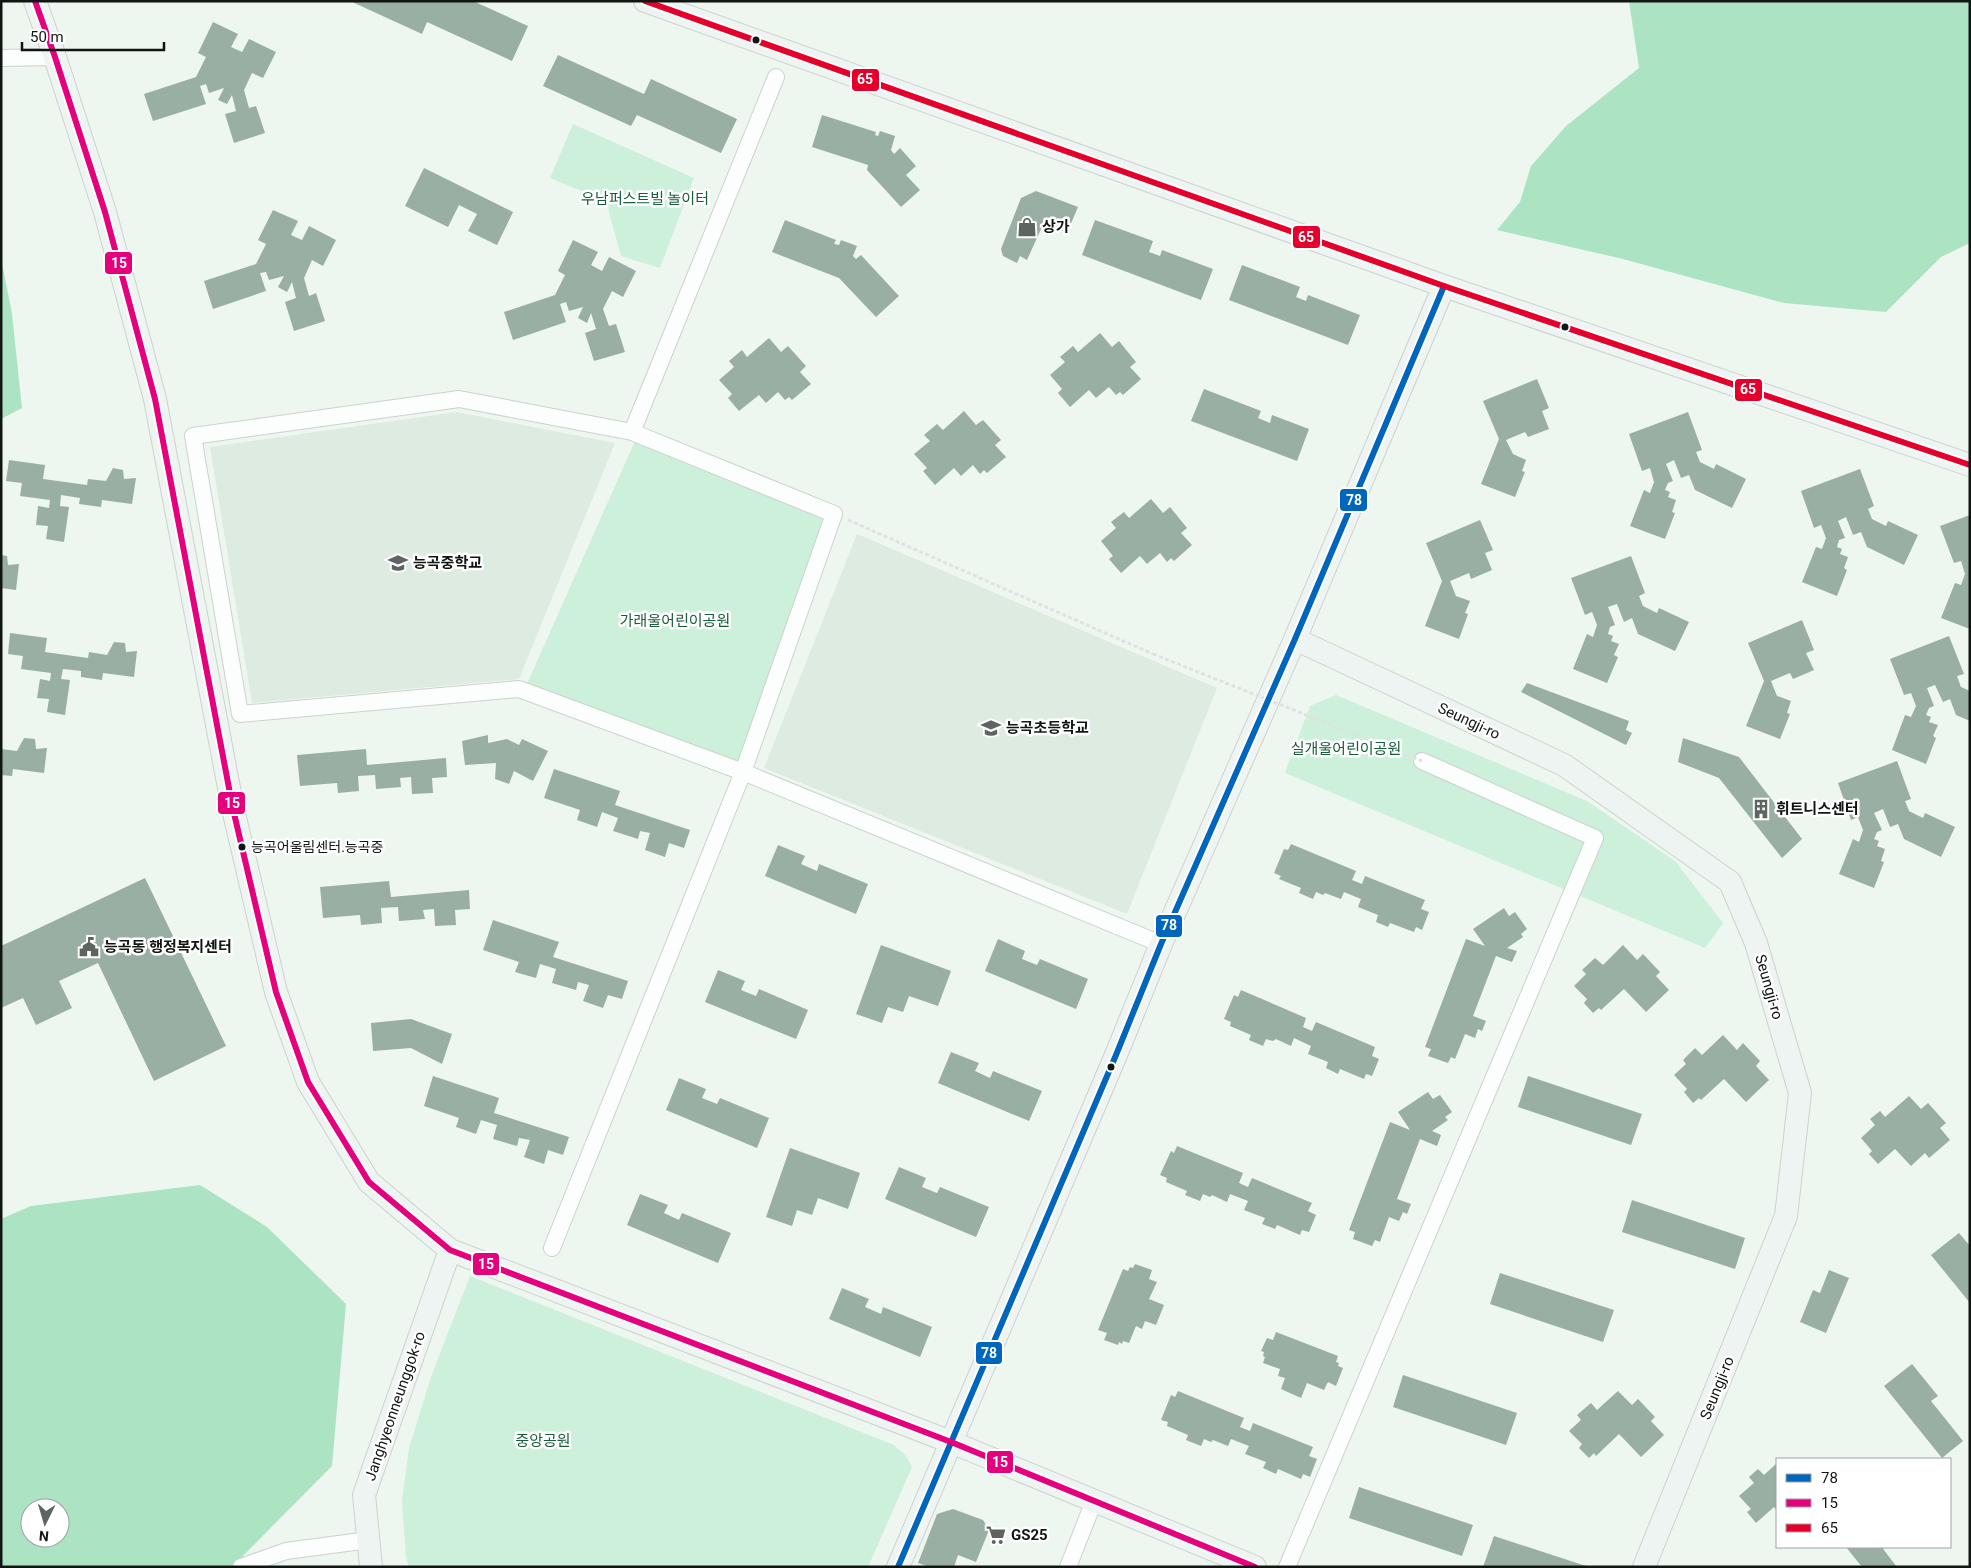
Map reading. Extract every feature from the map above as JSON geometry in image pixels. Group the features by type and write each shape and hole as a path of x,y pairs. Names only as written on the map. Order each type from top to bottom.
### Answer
{"street":[{"path":"35,1 105,212 155,399 233,809 276,992 308,1082 369,1182 450,1250 951,1442 1255,1567"},
{"path":"645,1 1444,286 1970,465"},
{"path":"1,58 55,57"},
{"path":"632,432 776,77"},
{"path":"898,1567 1116,1054 1160,944 1294,639 1444,286"},
{"path":"552,1248 743,772 834,514 632,432 459,399 193,436 240,714 519,689 743,772 1160,944"},
{"name":"Seungji-ro","path":"1294,639 1564,765 1730,882 1756,943 1800,1093 1786,1216 1644,1567"},
{"path":"1287,1567 1595,838 1422,762"},
{"name":"Janghyeonneunggok-ro","path":"371,1567 364,1495 450,1250"},
{"path":"1068,1567 1094,1501"},
{"path":"241,1567 286,1551 369,1540"}],"path":[{"path":"834,514 1153,654 1422,762"}],"shaded area":[{"name":"능곡중학교","path":"457,412 615,443 519,679 252,703 210,447"},
{"name":"능곡초등학교","path":"857,534 1217,688 1127,914 764,768"}],"green space":[{"path":"1629,1 1970,1 1970,243 1941,257 1886,312 1784,303 1623,259 1497,230 1520,202 1531,166 1566,126 1639,68"},
{"name":"우남퍼스트빌 놀이터","path":"573,124 694,178 660,268 621,256 606,201 550,178"},
{"path":"1,258 12,314 22,408 1,419"},
{"name":"가래울어린이공원","path":"635,441 831,519 740,763 527,684"},
{"name":"실개울어린이공원","path":"1336,695 1587,801 1675,861 1723,923 1705,948 1285,773 1310,706"},
{"path":"200,1185 267,1227 346,1304 332,1466 232,1567 1,1567 1,1219 31,1206"},
{"name":"중앙공원","path":"470,1276 894,1445 906,1456 912,1467 868,1567 409,1567 406,1558 402,1501 409,1448 432,1374"}],"building":[{"path":"350,1 473,1 528,26 512,61 427,22 422,34"},
{"path":"213,22 238,34 231,47 242,52 249,39 276,52 263,78 252,73 244,90 249,108 256,106 265,133 234,143 225,114 236,111 232,95 227,104 218,100 224,88 209,93 206,84 200,86 206,104 153,121 144,94 196,77 206,57 198,53"},
{"path":"558,55 644,94 651,79 737,119 721,153 637,115 631,126 543,86"},
{"path":"822,115 876,132 875,135 878,136 880,131 895,136 891,150 894,154 900,148 916,166 906,175 920,190 901,207 867,170 868,165 812,147"},
{"path":"424,168 513,212 497,245 468,231 477,214 459,205 448,227 405,206"},
{"name":"상가","path":"1036,191 1078,207 1067,233 1048,225 1041,229 1027,260 1020,256 1017,263 1003,256 1001,249 1021,198"},
{"path":"273,210 298,221 291,235 302,240 309,226 336,240 323,266 312,260 304,278 309,296 316,293 325,321 294,331 285,302 296,298 292,282 287,292 278,287 284,276 269,280 266,272 260,273 266,291 213,309 204,281 256,264 266,244 258,240"},
{"path":"785,220 836,240 834,244 839,245 841,240 857,246 853,256 856,259 861,255 899,296 876,317 839,278 772,252"},
{"path":"1095,220 1153,241 1149,252 1160,256 1162,250 1213,269 1201,300 1082,255"},
{"path":"573,240 598,252 591,265 602,271 609,257 636,271 623,297 612,291 603,309 609,326 616,324 625,352 594,361 585,333 596,329 591,313 587,323 578,318 583,307 569,311 566,302 560,304 566,322 513,340 504,312 555,295 565,275 558,271"},
{"path":"1242,265 1300,287 1296,297 1306,301 1308,295 1360,315 1348,345 1229,300"},
{"path":"1100,333 1112,347 1119,341 1136,362 1130,367 1141,379 1123,395 1120,392 1116,395 1109,387 1096,398 1089,390 1070,407 1058,393 1062,389 1050,375 1065,362 1060,357 1073,346 1078,352"},
{"path":"769,338 781,352 788,346 806,366 800,372 811,384 792,400 789,397 785,400 778,392 766,403 759,395 739,411 728,398 732,394 719,380 734,367 729,361 742,350 747,357"},
{"path":"1537,379 1549,408 1542,411 1549,429 1528,437 1525,432 1506,440 1513,454 1526,460 1522,471 1525,472 1515,497 1481,484 1499,439 1483,401"},
{"path":"1204,389 1261,411 1258,418 1270,423 1272,415 1309,429 1297,461 1191,421"},
{"path":"964,411 976,425 983,420 1001,440 995,445 1006,457 987,473 984,470 980,474 973,465 961,476 954,468 935,485 923,471 927,468 914,454 930,441 924,435 937,424 943,430"},
{"path":"1688,412 1702,450 1696,452 1700,462 1714,469 1716,464 1746,479 1732,508 1695,490 1689,475 1681,478 1674,460 1666,464 1673,481 1668,483 1665,490 1670,492 1668,497 1676,500 1672,512 1675,513 1665,539 1630,526 1644,490 1650,493 1654,482 1650,468 1642,471 1629,434"},
{"path":"9,460 45,465 43,479 87,485 88,479 106,481 113,468 123,470 124,479 136,478 132,504 102,500 101,507 79,504 80,498 61,495 60,506 69,507 64,542 46,539 48,526 36,525 38,506 49,508 50,500 20,496 22,483 6,481"},
{"path":"1860,469 1874,506 1868,509 1872,519 1886,526 1888,521 1918,535 1904,565 1867,547 1861,532 1853,535 1846,517 1838,521 1845,538 1839,540 1837,547 1842,549 1840,554 1848,557 1844,568 1847,570 1837,596 1802,582 1816,547 1822,549 1826,538 1821,525 1814,528 1801,491"},
{"path":"1151,499 1163,513 1170,507 1187,528 1181,533 1192,545 1174,561 1171,558 1167,562 1160,553 1147,564 1140,556 1121,573 1109,559 1113,556 1101,541 1116,528 1111,522 1124,512 1129,518"},
{"path":"1970,515 1970,629 1941,618 1955,583 1961,585 1965,574 1961,561 1954,563 1940,526"},
{"path":"1480,520 1493,550 1485,553 1492,570 1471,579 1469,573 1450,581 1456,596 1470,601 1465,613 1468,614 1459,639 1425,626 1442,581 1426,543"},
{"path":"1,555 7,556 8,565 19,564 16,590 1,588"},
{"path":"1631,556 1645,593 1639,596 1643,606 1657,613 1659,608 1689,622 1675,651 1638,634 1632,618 1624,622 1617,604 1608,607 1615,625 1610,627 1608,634 1613,636 1611,641 1619,644 1614,655 1618,657 1607,683 1573,669 1587,634 1593,637 1597,625 1592,612 1585,615 1571,578"},
{"path":"1802,620 1814,650 1806,653 1814,670 1793,679 1790,673 1771,681 1777,696 1791,701 1787,713 1790,714 1780,739 1746,726 1764,681 1748,643"},
{"path":"10,633 47,638 45,652 88,658 89,652 107,655 114,642 125,643 126,652 137,651 134,677 103,673 102,680 81,677 81,671 63,669 61,679 70,680 65,715 47,712 49,699 37,698 40,679 50,681 51,673 21,669 23,656 8,654"},
{"path":"1949,636 1964,674 1957,676 1961,687 1970,691 1970,721 1956,715 1950,699 1943,702 1935,685 1927,688 1934,706 1929,708 1926,715 1931,717 1929,722 1938,725 1933,736 1936,738 1926,764 1892,750 1905,715 1911,717 1916,706 1911,693 1904,695 1890,659"},
{"path":"1527,683 1629,721 1626,730 1632,733 1626,745 1521,692"},
{"path":"488,735 488,743 507,739 519,745 522,739 548,751 533,781 514,771 509,784 495,779 496,763 465,765 462,741"},
{"path":"24,738 35,739 36,749 47,748 44,773 13,769 12,776 1,775 1,749 17,751"},
{"name":"휘트니스센터","path":"1683,738 1739,757 1802,839 1782,858 1719,778 1678,762"},
{"path":"366,749 367,765 446,758 447,777 432,778 433,793 412,794 411,777 400,778 401,787 376,789 375,775 358,776 359,791 338,793 337,783 300,786 297,755"},
{"path":"1897,761 1911,799 1905,801 1909,811 1923,818 1925,813 1955,827 1941,857 1904,839 1898,824 1890,827 1883,809 1874,813 1882,830 1877,832 1874,839 1879,841 1877,846 1885,849 1881,861 1884,862 1874,888 1839,874 1853,839 1859,842 1863,830 1858,817 1851,820 1838,783"},
{"path":"554,769 620,791 615,805 690,830 684,848 669,843 665,857 645,850 650,833 640,831 638,839 613,831 618,818 602,812 597,827 577,820 580,810 544,798"},
{"path":"1291,844 1356,871 1352,880 1362,884 1365,876 1425,900 1421,909 1429,912 1422,930 1416,927 1414,932 1390,923 1388,927 1376,922 1378,915 1358,907 1361,899 1344,892 1341,899 1316,892 1313,899 1299,893 1301,888 1279,879 1281,876 1274,873 1284,849 1288,850"},
{"path":"778,845 805,856 801,864 817,871 819,864 868,884 856,914 765,876"},
{"path":"145,878 226,1046 154,1081 98,963 59,981 72,1008 36,1025 23,998 1,1008 1,946"},
{"path":"389,881 391,897 469,890 470,909 455,910 456,925 435,926 434,909 423,910 425,919 399,921 398,907 381,908 382,923 361,925 360,915 323,918 320,887"},
{"path":"1504,908 1509,916 1515,912 1527,929 1521,934 1523,937 1507,948 1517,951 1512,962 1496,956 1473,1016 1486,1021 1482,1031 1478,1029 1475,1038 1465,1034 1455,1059 1451,1057 1448,1063 1428,1056 1431,1049 1425,1047 1466,939 1485,946 1473,929"},
{"path":"493,920 559,942 553,957 628,981 622,999 608,995 603,1008 583,1001 589,985 578,982 576,990 552,983 556,969 540,964 536,978 515,972 519,962 483,950"},
{"path":"998,939 1025,951 1022,959 1037,965 1040,959 1088,979 1076,1009 985,971"},
{"path":"881,945 951,971 938,1006 909,996 903,1012 888,1007 882,1023 856,1014"},
{"path":"1623,945 1637,960 1643,954 1660,972 1656,976 1669,990 1646,1012 1624,989 1601,1010 1599,1008 1593,1013 1584,1003 1587,999 1574,986 1586,974 1582,970 1595,958 1603,965"},
{"path":"718,970 745,981 741,990 756,996 759,989 808,1010 796,1039 705,1002"},
{"path":"1241,990 1306,1018 1303,1027 1312,1031 1316,1022 1375,1047 1372,1056 1379,1059 1372,1076 1366,1074 1364,1079 1340,1069 1338,1074 1326,1068 1328,1062 1308,1054 1311,1046 1294,1038 1291,1046 1276,1039 1273,1041 1266,1039 1263,1046 1249,1040 1251,1035 1230,1026 1231,1022 1224,1019 1234,995 1238,997"},
{"path":"411,1019 452,1034 442,1064 411,1048 373,1051 371,1023"},
{"path":"1723,1035 1737,1050 1743,1043 1760,1061 1756,1066 1769,1080 1746,1102 1724,1079 1701,1100 1699,1098 1693,1103 1684,1092 1687,1089 1674,1075 1686,1064 1683,1060 1695,1048 1702,1055"},
{"path":"951,1052 979,1063 975,1071 990,1078 993,1071 1042,1091 1029,1121 938,1083"},
{"path":"433,1076 499,1098 494,1113 569,1137 563,1155 548,1150 544,1164 524,1157 530,1140 519,1138 517,1146 493,1139 497,1125 481,1120 476,1134 456,1127 459,1118 424,1106"},
{"path":"1528,1076 1642,1114 1631,1145 1518,1107"},
{"path":"679,1078 706,1089 702,1098 717,1104 720,1098 769,1118 757,1148 666,1110"},
{"path":"1428,1092 1433,1099 1440,1095 1452,1112 1445,1117 1448,1120 1432,1131 1441,1135 1437,1146 1420,1139 1397,1199 1411,1204 1407,1214 1403,1212 1399,1221 1389,1217 1380,1242 1375,1240 1372,1246 1353,1239 1355,1232 1349,1230 1390,1122 1410,1130 1398,1112"},
{"path":"1909,1096 1921,1109 1928,1103 1946,1123 1940,1128 1950,1140 1929,1158 1925,1153 1911,1166 1895,1149 1878,1164 1869,1154 1872,1151 1861,1138 1875,1125 1870,1119 1880,1111 1885,1117"},
{"path":"1177,1146 1243,1173 1239,1183 1248,1187 1252,1178 1312,1203 1308,1211 1316,1215 1309,1232 1302,1230 1300,1235 1277,1225 1275,1229 1262,1224 1265,1218 1244,1210 1248,1201 1230,1194 1227,1202 1212,1195 1210,1197 1203,1194 1200,1201 1185,1195 1187,1191 1166,1182 1167,1178 1160,1175 1171,1151 1174,1153"},
{"path":"790,1148 860,1173 848,1209 818,1198 812,1215 797,1210 792,1226 766,1217"},
{"path":"899,1167 926,1178 922,1187 937,1193 940,1187 989,1207 976,1237 885,1199"},
{"path":"640,1194 668,1205 664,1213 679,1220 682,1213 731,1233 718,1263 627,1225"},
{"path":"1632,1200 1745,1238 1735,1269 1622,1232"},
{"path":"1959,1233 1970,1246 1970,1303 1931,1255"},
{"path":"1135,1264 1152,1270 1149,1279 1157,1282 1149,1299 1164,1305 1156,1325 1145,1321 1142,1329 1136,1326 1129,1343 1123,1341 1122,1344 1119,1342 1118,1345 1104,1340 1107,1333 1098,1330 1123,1269 1128,1271"},
{"path":"1829,1270 1849,1278 1826,1333 1800,1322 1813,1290 1820,1293"},
{"path":"1500,1273 1614,1310 1603,1342 1490,1304"},
{"path":"842,1288 869,1299 865,1307 881,1314 883,1307 932,1327 920,1357 829,1319"},
{"path":"1276,1332 1338,1356 1336,1362 1339,1363 1338,1366 1343,1368 1336,1386 1328,1382 1324,1390 1307,1383 1301,1398 1281,1389 1285,1378 1278,1376 1280,1369 1263,1363 1265,1357 1263,1356 1264,1352 1261,1351 1267,1338 1273,1340"},
{"path":"1912,1364 1938,1396 1931,1401 1963,1441 1942,1458 1884,1386"},
{"path":"1403,1375 1517,1413 1506,1445 1393,1407"},
{"path":"1178,1391 1244,1418 1240,1427 1250,1431 1253,1423 1313,1447 1309,1456 1317,1459 1310,1477 1303,1474 1301,1479 1278,1469 1276,1474 1263,1468 1266,1462 1245,1454 1249,1446 1231,1439 1228,1446 1213,1440 1211,1442 1204,1439 1201,1446 1186,1440 1188,1435 1167,1426 1168,1422 1161,1420 1171,1395 1175,1397"},
{"path":"1618,1391 1632,1405 1638,1399 1655,1417 1651,1421 1664,1435 1641,1457 1619,1434 1596,1456 1594,1453 1589,1458 1579,1448 1582,1444 1569,1431 1581,1420 1577,1415 1591,1403 1597,1410"},
{"path":"1776,1464 1776,1510 1774,1507 1756,1523 1747,1512 1751,1509 1739,1496 1754,1483 1749,1477 1758,1469 1764,1475"},
{"path":"1359,1487 1473,1525 1462,1556 1349,1518"},
{"path":"953,1509 983,1520 989,1530 976,1562 958,1555 954,1567 929,1567 918,1563 937,1514"},
{"path":"1494,1536 1586,1566 1586,1567 1483,1567"},
{"path":"1847,1548 1884,1548 1883,1549 1897,1567 1862,1567"}],"transit line":[{"name":"15","path":"35,1 105,212 155,399 233,809 276,992 308,1082 369,1182 450,1250 951,1442 1255,1567"},
{"name":"65","path":"645,1 1444,286 1970,465"},
{"name":"78","path":"898,1567 1116,1055 1161,944 1295,639 1444,286"}],"place":[{"name":"상가","path":"1027,227"},
{"name":"능곡중학교","path":"398,563"},
{"name":"능곡초등학교","path":"991,728"},
{"name":"휘트니스센터","path":"1761,809"},
{"name":"능곡어울림센터.능곡중","path":"242,847"},
{"name":"능곡동 행정복지센터","path":"89,947"},
{"name":"GS25","path":"996,1535"}]}
